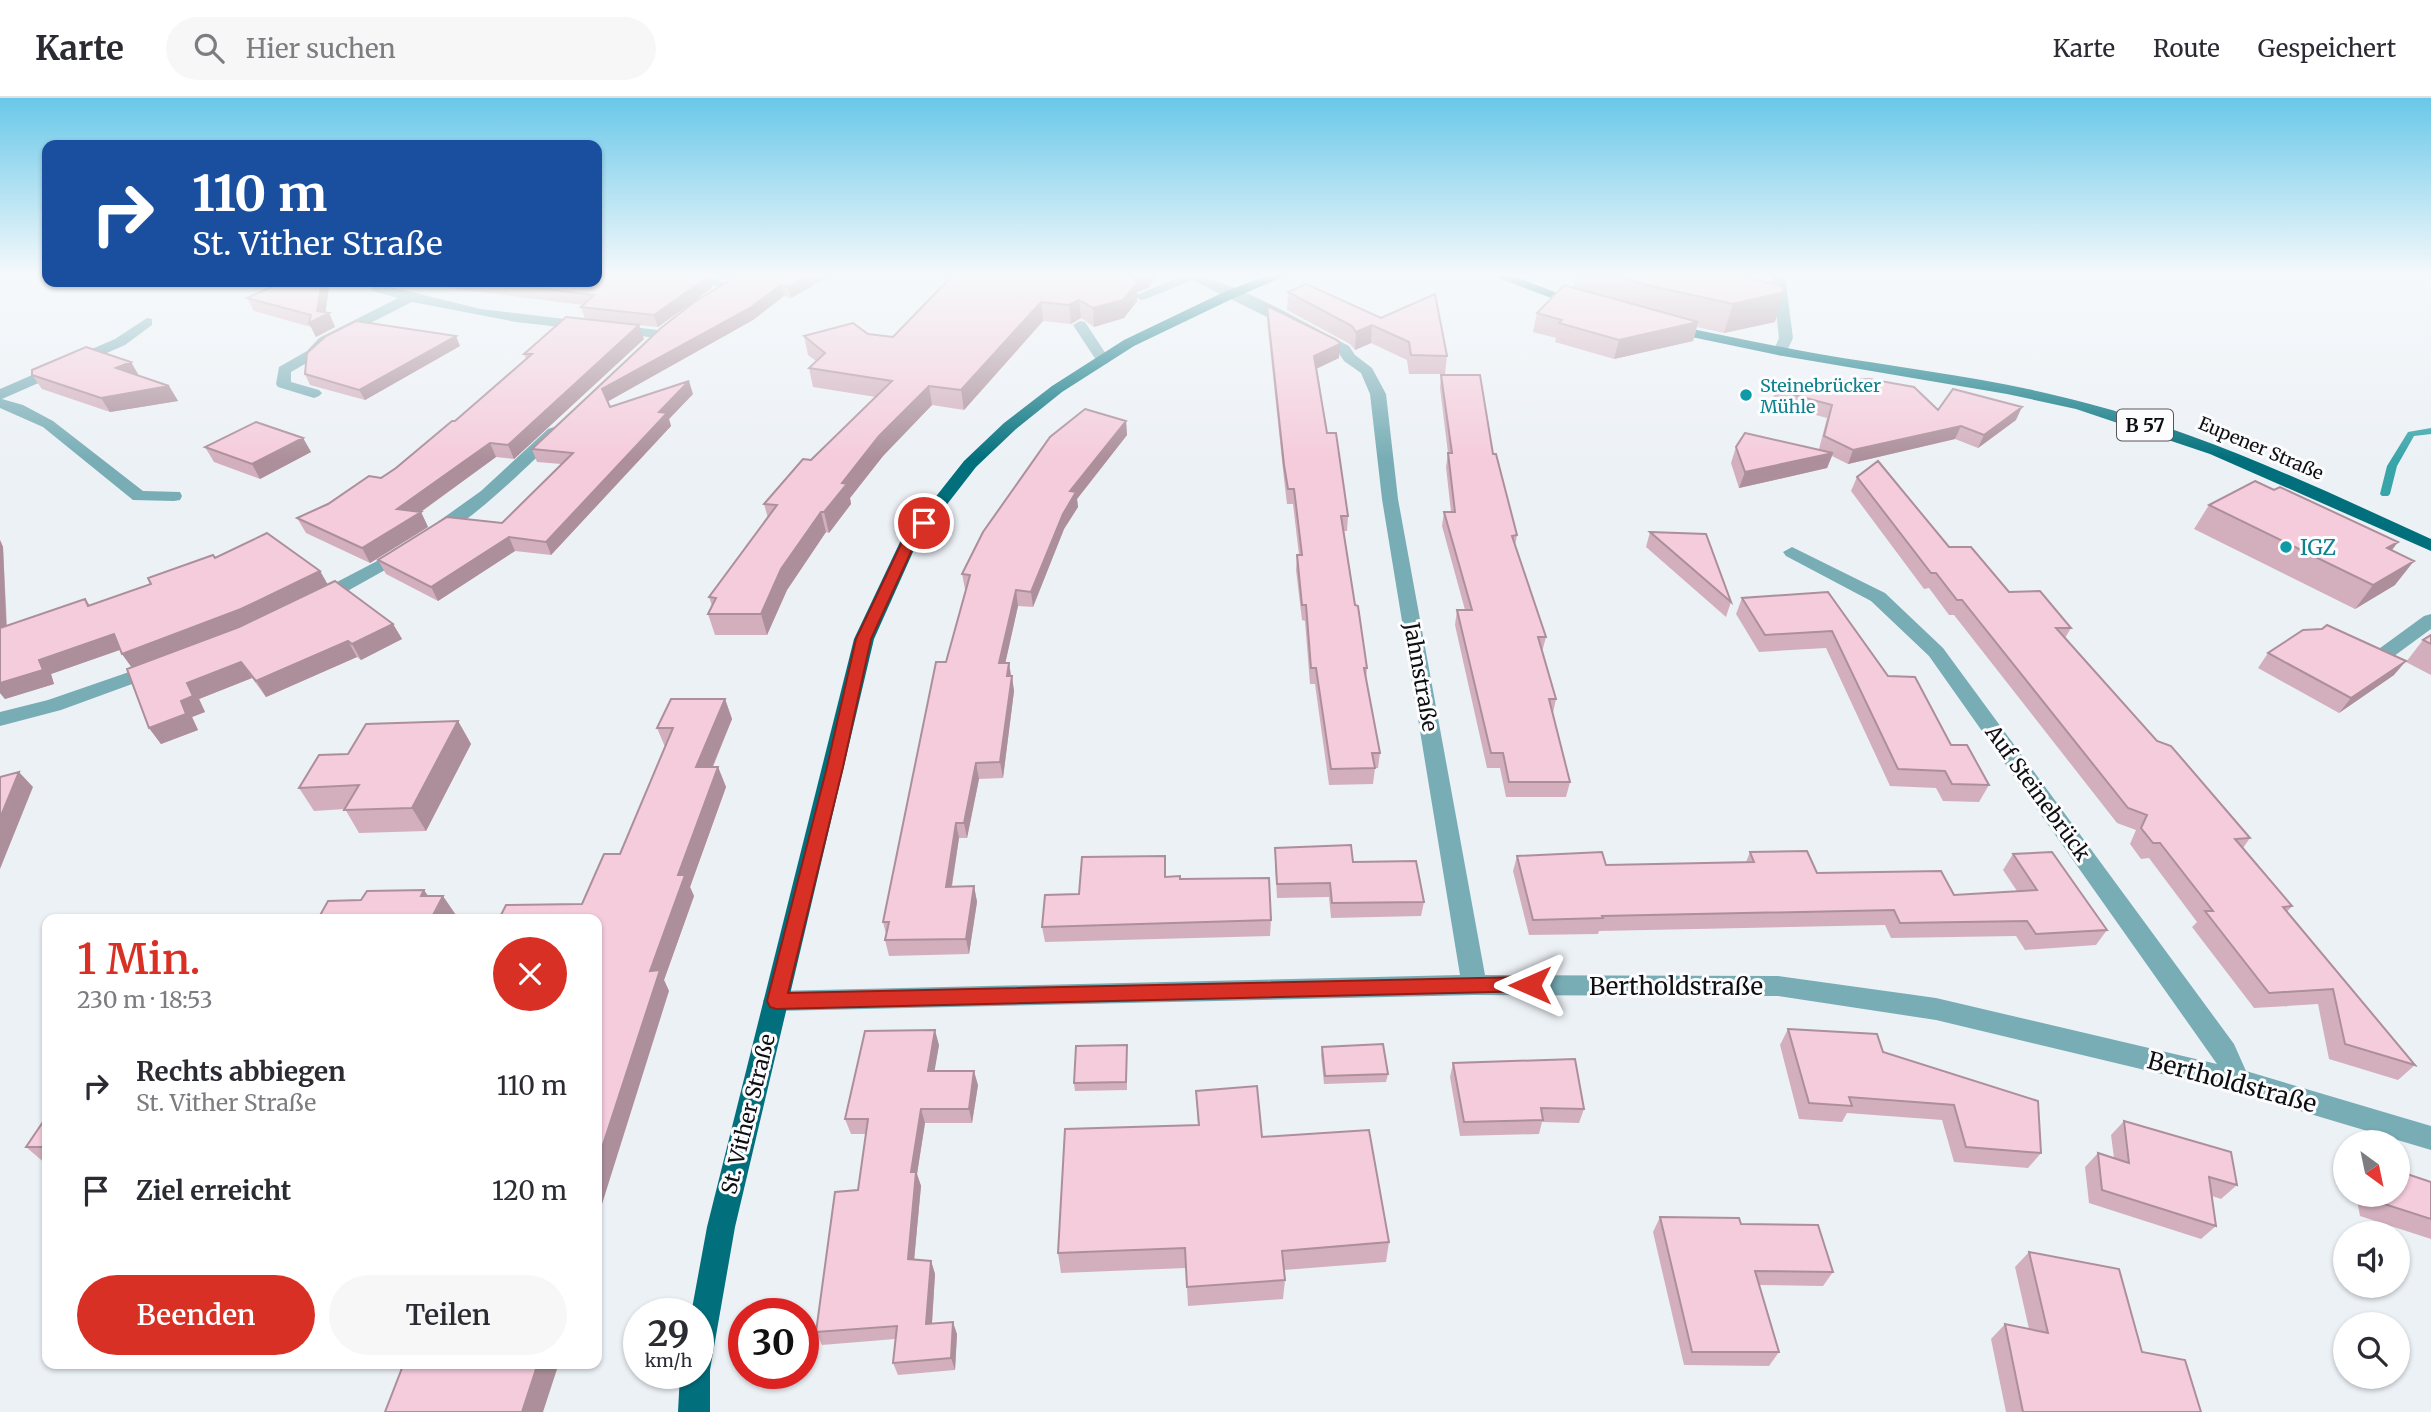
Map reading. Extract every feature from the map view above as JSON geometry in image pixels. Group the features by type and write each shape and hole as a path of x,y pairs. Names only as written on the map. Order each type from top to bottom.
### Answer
{"main road":[{"name":"St. Vither Straße","path":"709,1298 721,1227 864,639 909,542 970,464 1010,426 1057,389 1143,336"},
{"name":"Eupener Straße","path":"1709,336 1780,352 2026,393 2139,423 2262,468 2431,546"},
{"path":"694,1412 695,1389"}],"street":[{"path":"0,395 128,336"},
{"path":"314,393 283,384 284,370 312,354 324,341 333,336"},
{"path":"639,352 656,336"},
{"path":"1087,336 1103,360"},
{"name":"Jahnstraße","path":"1318,336 1344,349 1349,358 1367,371 1378,394 1391,499 1475,985"},
{"path":"1780,352 1786,336"},
{"path":"0,403 18,408 48,424 139,496 174,496"},
{"path":"304,606 415,546 487,495 564,423"},
{"name":"Auf Steinebrück","path":"1792,552 1878,597 1936,652 2225,1052 2237,1080"},
{"path":"2383,655 2431,620"},
{"path":"0,719 54,705 180,660"},
{"name":"Bertholdstraße","path":"776,1001 1475,985 1778,986 1936,1009 2237,1080 2431,1138"}],"building":[{"path":"326,336 455,336 359,390 305,374 307,353"},
{"path":"544,336 627,336 508,445 490,443 397,509 421,512 362,548 297,518 328,504 369,476 381,478 396,468 532,354 524,354"},
{"path":"652,336 698,336 602,389 610,407 689,381 659,412 667,413 546,542 509,537 431,587 378,560 447,517 502,523 573,453 532,449"},
{"path":"804,336 1010,336 961,390 929,386 879,436 842,483 847,484 824,512 821,512 781,569 761,614 708,614 716,598 709,597 777,505 764,504 803,459 811,460 892,381 809,368 825,353"},
{"path":"1270,336 1329,336 1340,344 1314,356 1327,433 1336,433 1348,516 1341,516 1355,605 1358,606 1367,668 1364,668 1380,753 1372,753 1375,768 1331,769 1316,668 1311,668 1306,605 1302,605 1297,555 1302,555 1294,489 1288,489"},
{"path":"1397,336 1443,336 1447,356 1411,355 1409,342"},
{"path":"1606,336 1635,336 1619,340"},
{"path":"86,347 131,362 116,368 169,386 101,398 32,375 32,370"},
{"path":"1441,375 1480,375 1493,454 1496,454 1517,535 1512,536 1546,637 1538,637 1556,699 1549,699 1570,782 1509,782 1503,753 1491,753 1457,610 1472,610 1444,512 1455,512 1448,453 1452,453"},
{"path":"1869,379 1914,387 1938,410 1953,389 2022,407 1984,435 1961,426 1853,450 1824,436 1832,405 1776,390 1776,386"},
{"path":"1085,409 1126,421 1070,491 1076,492 1063,514 1031,592 1016,590 999,663 1009,663 1007,676 1012,676 1000,762 976,763 964,823 956,823 946,887 974,886 966,939 885,940 889,922 883,922 936,662 946,662 970,575 962,574 983,532 1050,437"},
{"path":"256,422 303,438 252,464 205,447"},
{"path":"1745,433 1833,453 1745,472 1736,447"},
{"path":"1878,461 1949,547 1971,547 2009,592 2040,591 2071,628 2056,628 2157,741 2171,746 2250,838 2235,839 2292,906 2283,907 2415,1065 2345,1044 2333,989 2269,993 2205,911 2213,911 2160,843 2153,843 2141,828 2147,815 2128,808 1962,600 1957,600 1936,573 1931,573 1857,477"},
{"path":"2255,481 2274,490 2280,487 2398,542 2387,548 2414,561 2373,585 2209,505"},
{"path":"1650,532 1706,534 1731,602"},
{"path":"267,533 320,571 241,609 122,654 114,634 39,660 43,670 0,683 0,628 85,599 88,606 151,584 148,578 213,555 215,558"},
{"path":"335,581 393,624 352,644 348,641 256,681 241,662 187,683 193,696 181,701 186,714 149,728 127,669 239,627"},
{"path":"1828,592 1888,676 1915,677 1951,745 1967,745 1989,785 1952,784 1945,771 1898,769 1832,631 1765,635 1742,598"},
{"path":"2327,625 2406,661 2351,698 2268,653 2303,630 2322,629"},
{"path":"2431,635 2431,644 2423,640"},
{"path":"671,699 725,699 696,767 718,767 678,875 685,875 650,971 660,970 602,1148 602,914 502,914 506,905 582,904 604,854 620,854 673,728 657,728"},
{"path":"458,721 412,808 344,810 359,785 299,788 319,755 348,754 366,724"},
{"path":"19,772 0,818 0,777"},
{"path":"1351,845 1353,862 1416,861 1424,902 1332,903 1330,883 1277,884 1275,848"},
{"path":"1807,851 1817,873 1941,871 1954,895 2037,890 2013,854 2052,852 2107,930 2036,934 2027,921 1900,923 1894,910 1533,920 1517,856 1602,852 1606,865 1754,862 1750,852"},
{"path":"1165,856 1165,877 1269,878 1271,920 1042,927 1045,895 1079,894 1082,857"},
{"path":"424,890 421,896 443,896 434,914 321,914 328,901 361,900 367,891"},
{"path":"1788,1029 1877,1034 1883,1052 2038,1101 2041,1153 1966,1147 1954,1105 1849,1097 1852,1106 1809,1103"},
{"path":"935,1030 928,1071 974,1071 969,1109 921,1109 911,1172 916,1172 908,1259 931,1261 926,1324 953,1322 951,1358 893,1363 897,1326 819,1332 819,1310 835,1192 858,1190 868,1119 845,1119 865,1031"},
{"path":"1383,1044 1388,1074 1325,1076 1322,1047"},
{"path":"1127,1045 1126,1082 1074,1083 1076,1046"},
{"path":"1575,1059 1584,1109 1541,1108 1543,1120 1464,1122 1453,1063"},
{"path":"1257,1086 1262,1137 1369,1130 1389,1242 1282,1251 1285,1280 1187,1287 1185,1248 1058,1253 1065,1129 1199,1125 1196,1091"},
{"path":"2124,1121 2231,1152 2237,1185 2209,1177 2216,1226 2102,1190 2098,1153 2129,1163"},
{"path":"42,1123 42,1147 26,1147"},
{"path":"2410,1175 2431,1182 2431,1219 2397,1208 2410,1208"},
{"path":"1660,1217 1739,1218 1741,1224 1818,1225 1833,1272 1755,1271 1779,1352 1692,1352"},
{"path":"2029,1252 2119,1269 2142,1352 2185,1360 2201,1412 2023,1412 2005,1324 2048,1333"},
{"path":"402,1369 536,1369 522,1412 385,1412"}],"waterway":[{"path":"2385,494 2392,466 2411,434 2431,431"}],"place":[{"name":"Steinebrücker Mühle","path":"1746,395"},
{"name":"IGZ","path":"2286,547"}],"route":[{"path":"924,523 909,542 864,639 776,1001 1530,985"}]}
